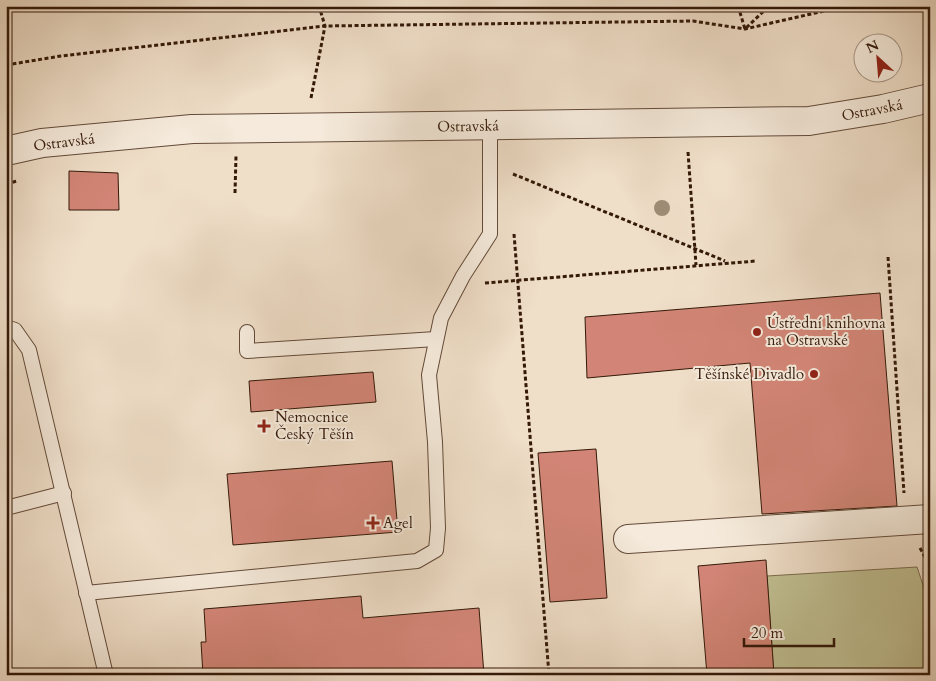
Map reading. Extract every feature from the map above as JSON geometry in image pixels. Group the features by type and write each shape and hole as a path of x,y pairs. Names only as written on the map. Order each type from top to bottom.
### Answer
{"street":[{"name":"Ostravská","path":"6,151 42,143 192,129 809,121 883,109 930,98"},
{"path":"628,539 918,520"}],"lane":[{"path":"86,592 417,561 436,550 438,528 435,442 429,375 441,318 458,285 490,234 492,152 490,125"},
{"path":"6,327 15,330 29,350 106,675"},
{"path":"247,332 247,351 436,339"},
{"path":"6,508 64,493"}],"path":[{"path":"305,128 325,26 319,6"},
{"path":"738,6 745,29"},
{"path":"745,29 769,6"},
{"path":"6,65 61,56 325,26 693,21 745,29 846,6"},
{"path":"687,146 696,265"},
{"path":"235,193 236,156"},
{"path":"512,182 514,166"},
{"path":"512,174 727,262"},
{"path":"514,226 549,675"},
{"path":"888,257 918,520"},
{"path":"458,285 756,261"}],"shaded area":[{"path":"917,567 930,606 930,675 774,675 767,576"}],"building":[{"path":"69,171 118,173 119,210 69,210"},
{"path":"880,293 897,506 762,514 750,363 587,378 585,317"},
{"path":"373,372 376,402 251,412 249,381"},
{"path":"596,449 607,598 550,602 538,453"},
{"path":"392,461 398,532 233,545 227,474"},
{"path":"766,560 774,675 707,675 698,566"},
{"path":"361,596 363,618 479,608 484,675 203,675 201,642 206,642 204,609"}],"place":[{"name":"Ústřední knihovna na Ostravské","path":"757,332"},
{"name":"Těšínské Divadlo","path":"814,374"},
{"name":"Nemocnice Český Těšín","path":"264,426"},
{"name":"Agel","path":"373,523"}]}
